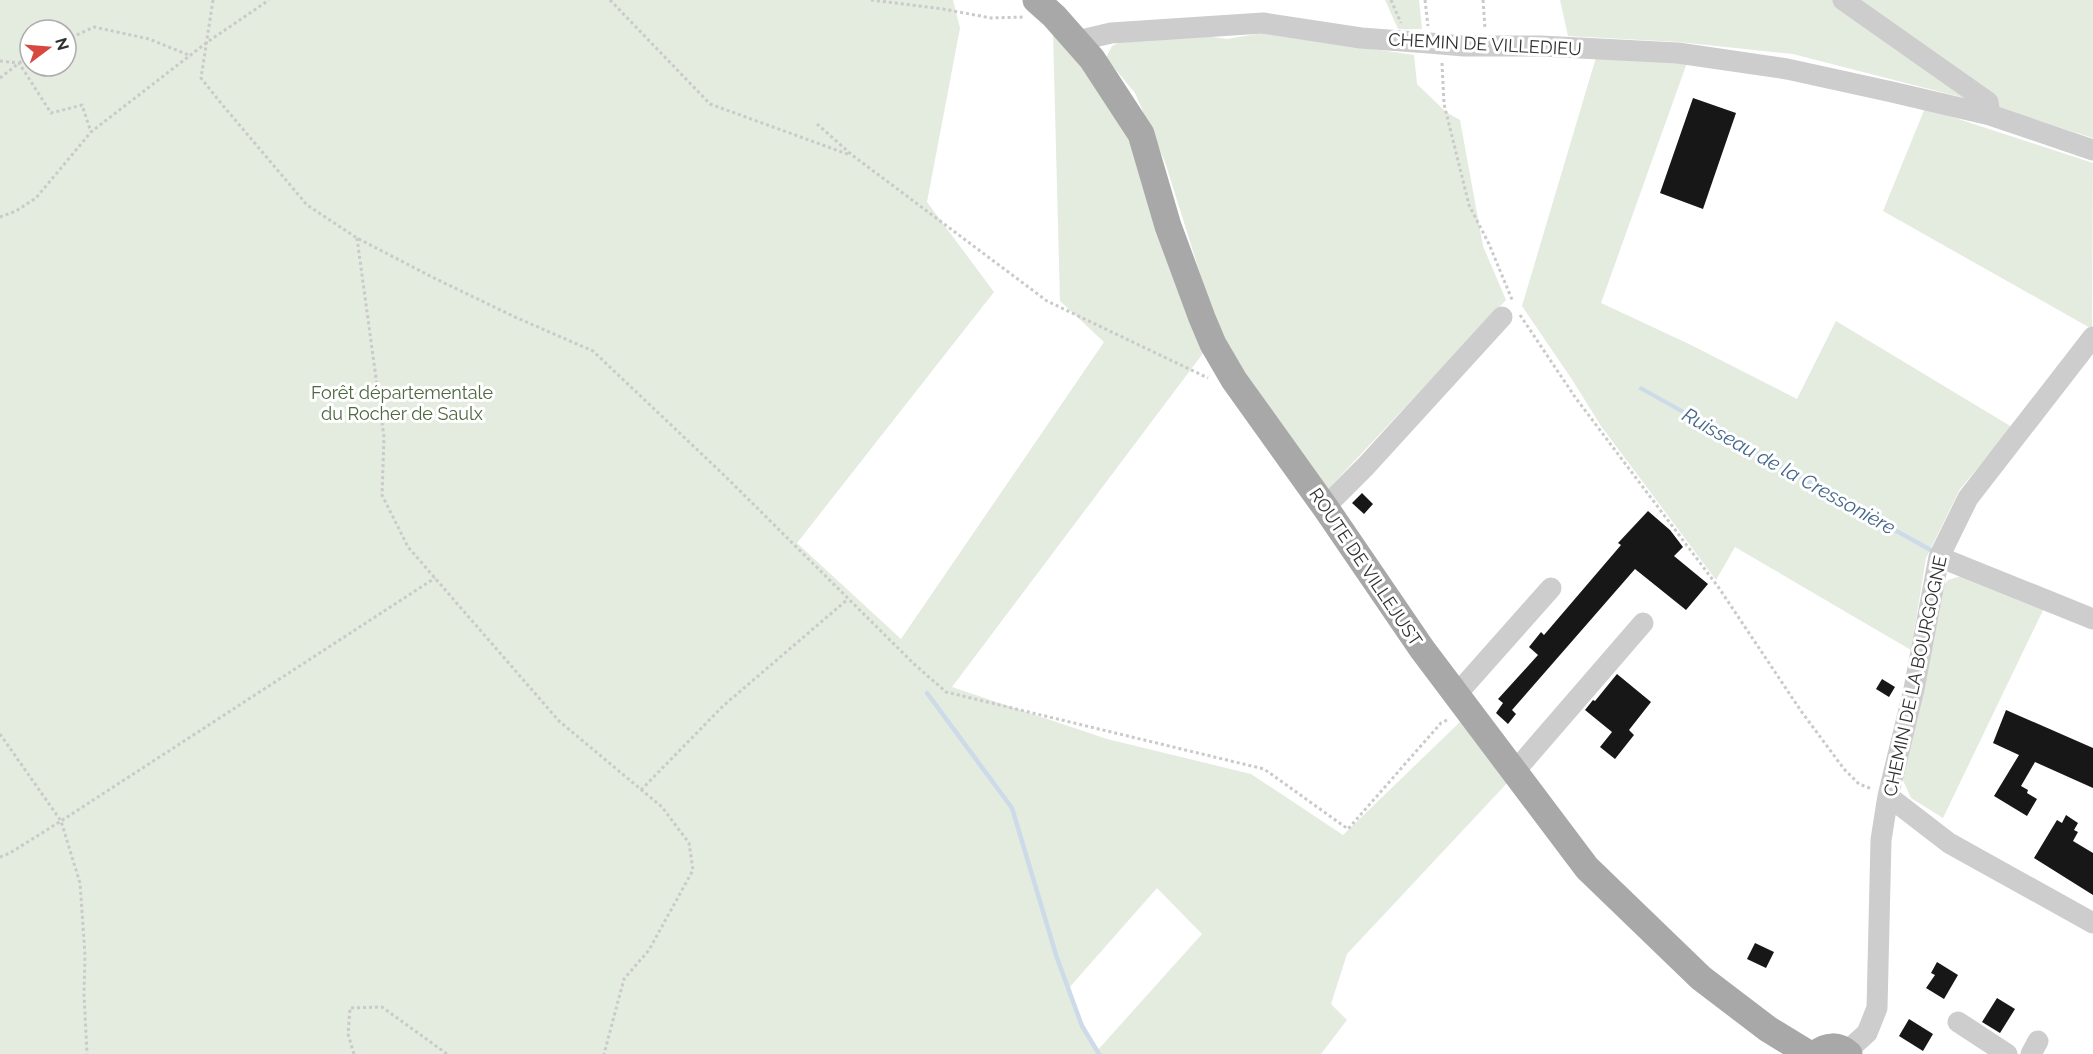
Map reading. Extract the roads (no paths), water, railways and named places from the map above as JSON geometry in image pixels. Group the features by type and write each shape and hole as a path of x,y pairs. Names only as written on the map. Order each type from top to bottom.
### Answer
{"main road":[{"name":"ROUTE DE VILLEJUST","path":"1045,8 1077,41 1114,90 1141,134 1168,225 1202,318 1213,344 1234,380 1325,507 1422,649 1587,868 1701,978 1768,1029 1809,1054"},
{"path":"1815,1054 1821,1049 1833,1046 1848,1053"}],"street":[{"path":"1843,0 1988,102 1990,115"},
{"name":"CHEMIN DE VILLEDIEU","path":"1077,41 1111,33 1263,23 1361,38 1426,43 1678,53 1787,69 1892,92 1990,115 2093,150"},
{"path":"1325,507 1366,466 1502,317"},
{"name":"CHEMIN DE LA BOURGOGNE","path":"1848,1053 1867,1033 1877,1008 1881,840 1888,796 1914,689 1940,557 1968,498 2093,338"},
{"path":"1940,557 2093,619"},
{"path":"1461,702 1551,588"},
{"path":"1515,771 1643,623"},
{"path":"1888,796 1949,843 2093,923"},
{"path":"1958,1022 2007,1054"}],"water":[{"name":"Ruisseau de la Cressonière","path":"1641,386 1937,551 1935,555 1638,389"}],"waterway":[{"path":"927,693 1012,808 1057,958 1082,1026 1099,1054"}],"park label":[{"name":"Forêt départementale du Rocher de Saulx","path":"402,402"}]}
